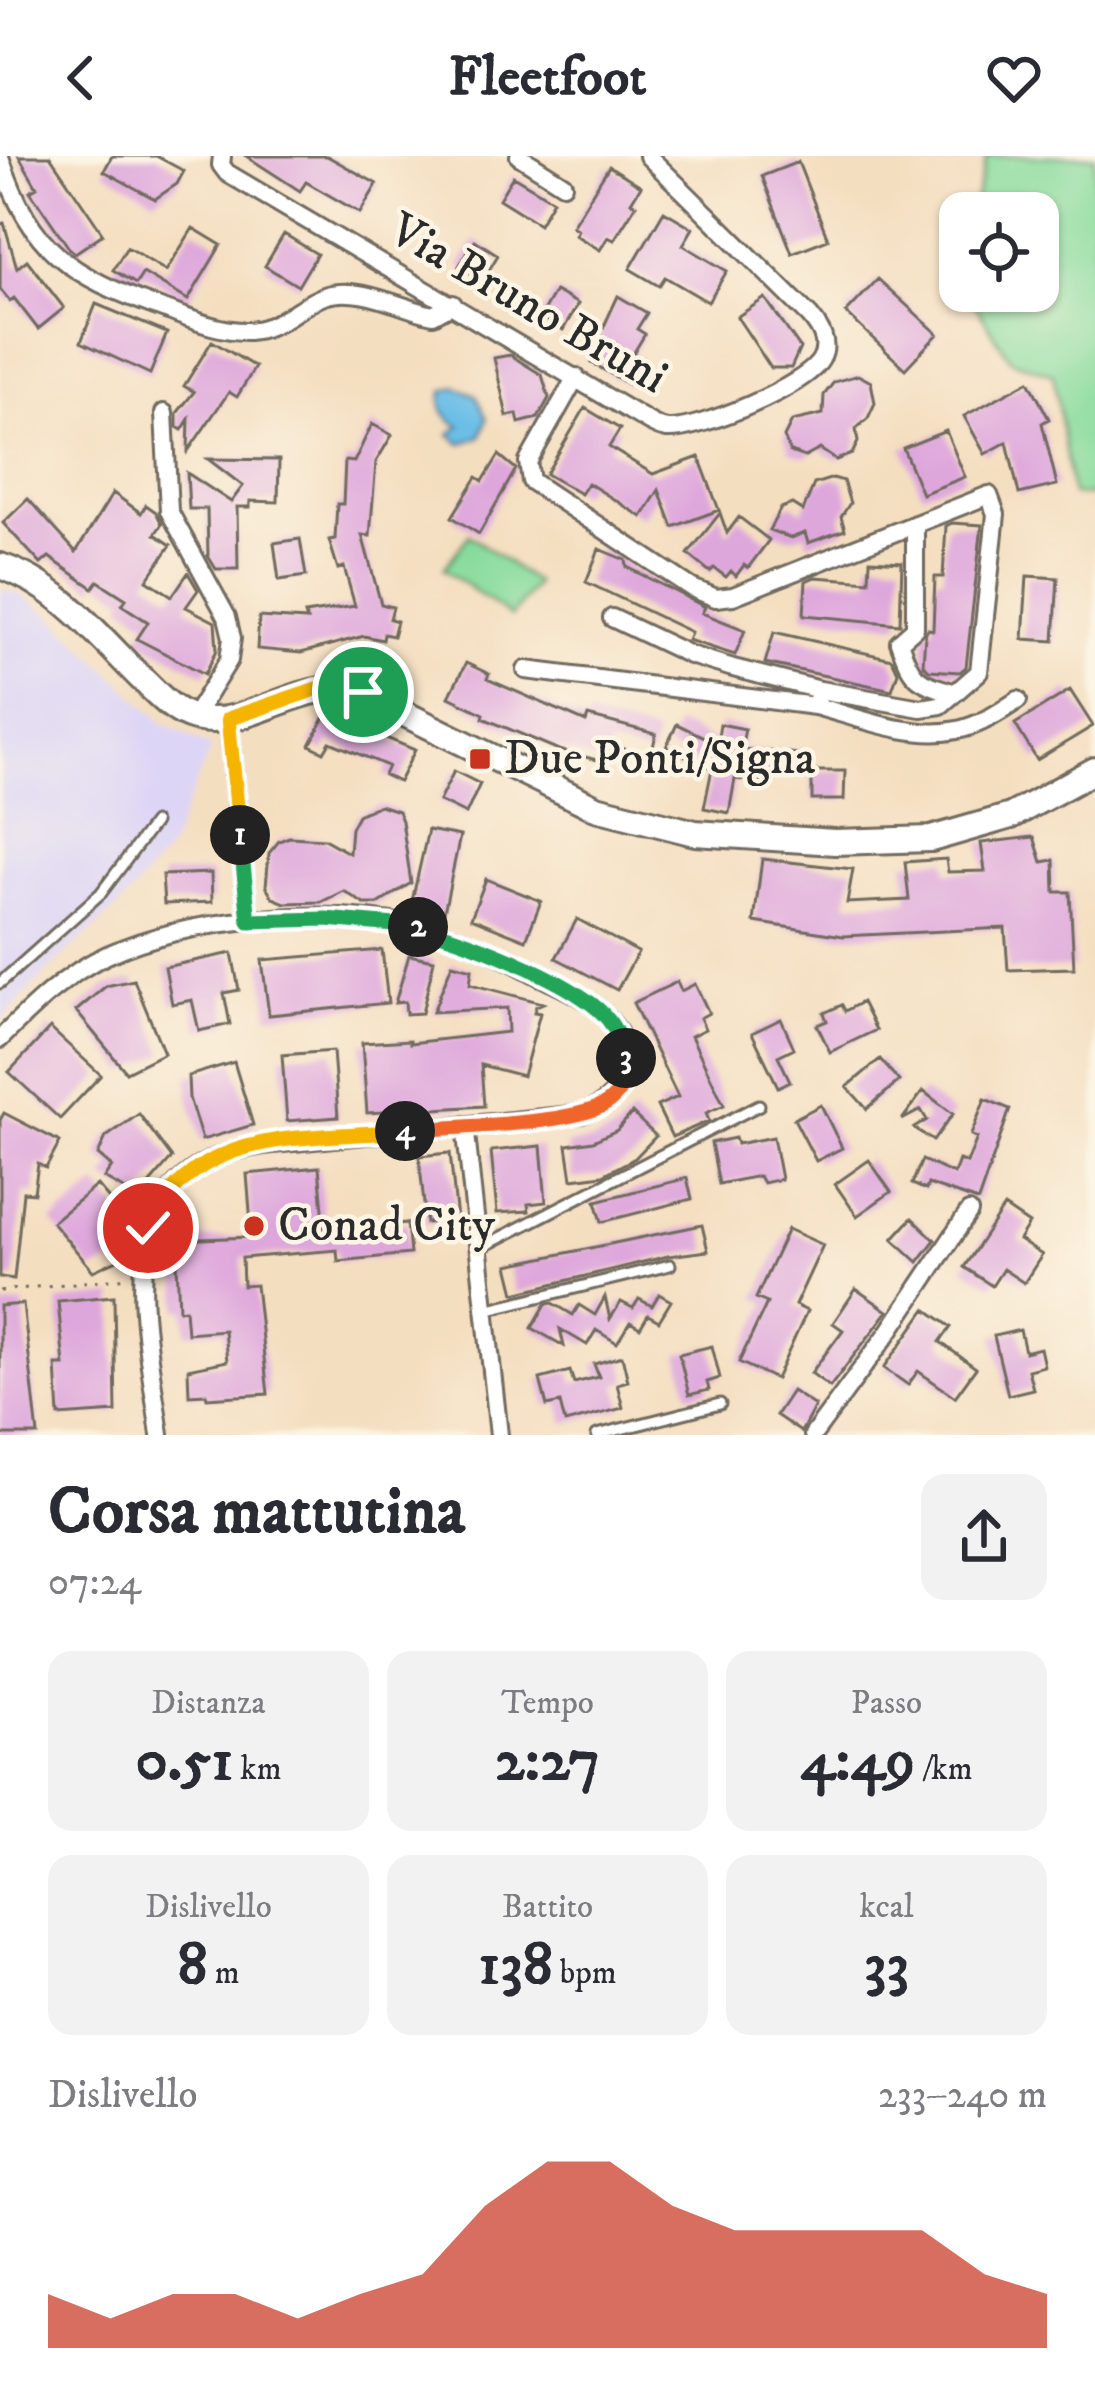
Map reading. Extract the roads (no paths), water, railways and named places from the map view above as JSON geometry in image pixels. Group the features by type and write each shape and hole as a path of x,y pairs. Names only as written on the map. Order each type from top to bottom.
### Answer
{"street":[{"name":"Via Bruno Bruni","path":"222,156 227,173 668,429 699,424 794,384 822,358 824,337 813,320 648,156"},
{"path":"519,156 563,184"},
{"path":"0,157 29,222 62,261 95,283 205,325 242,331 266,328 332,294 356,295 433,315 453,304"},
{"path":"526,670 921,708 941,705 979,672 996,514 988,495 733,596 710,596 608,535 531,481 528,462 576,377"},
{"path":"164,412 169,511 226,617 232,638 229,660 194,718"},
{"path":"915,524 915,628 899,642 911,674 925,685 953,692"},
{"path":"0,566 56,596 157,694 194,718 228,719 304,692 356,690 596,808 671,829 772,840 890,842 951,835 1011,816 1095,770"},
{"path":"612,618 690,655 914,730 963,730 1018,700"},
{"path":"228,719 249,921"},
{"path":"0,1039 48,995 99,958 150,940 249,921 379,921 431,930 551,982 596,1007 616,1030 626,1070 610,1101 575,1115 263,1144 217,1156 190,1170 172,1188 148,1228 133,1276 160,1435"},
{"path":"465,1125 499,1435"},
{"path":"813,1435 970,1212"}],"lane":[{"path":"0,983 100,893 154,823"},
{"path":"478,1249 759,1106"},
{"path":"485,1310 670,1265"},
{"path":"597,1435 721,1404"}],"water":[{"path":"456,387 476,395 487,419 481,436 461,444 450,434 460,426 447,416 441,402 444,391"}],"place":[{"name":"Due Ponti/Signa","path":"480,759"},
{"name":"Conad City","path":"254,1226"}]}
